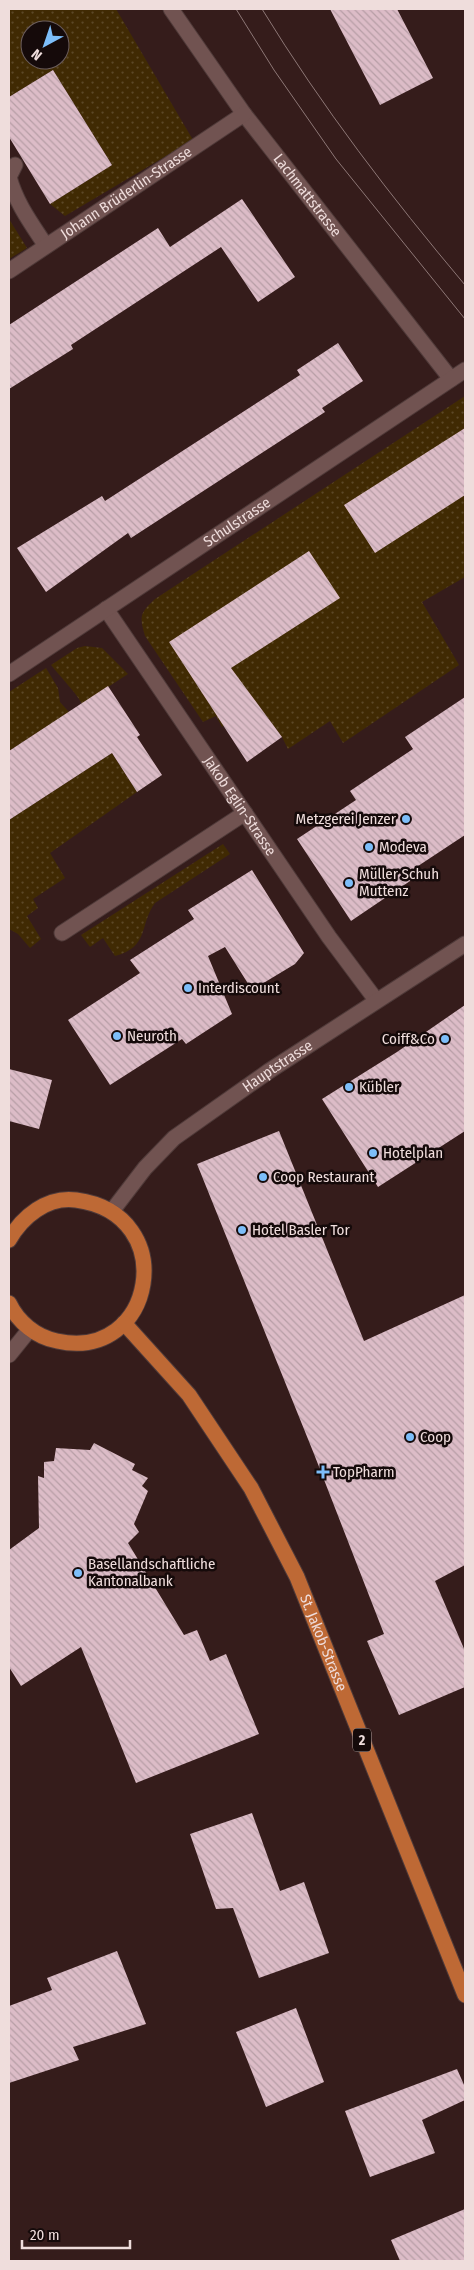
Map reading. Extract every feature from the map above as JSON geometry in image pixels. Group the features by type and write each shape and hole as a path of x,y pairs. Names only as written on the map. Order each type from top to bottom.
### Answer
{"main road":[{"path":"9,1240 13,1224 32,1212 52,1203 72,1200 93,1202 112,1211 128,1225 140,1244 145,1264 144,1286 137,1306 124,1324 107,1336 88,1342 74,1343 47,1339 30,1329 13,1312 9,1303"},
{"name":"St. Jakob-Strasse","path":"124,1324 189,1395 251,1488 297,1577 465,1995"}],"street":[{"name":"Lachmattstrasse","path":"171,9 244,114 451,379"},
{"name":"Johann Brüderlin-Strasse","path":"9,271 244,114"},
{"path":"15,165 9,177 13,192 21,209 46,246"},
{"name":"Schulstrasse","path":"9,674 465,370"},
{"name":"Jakob Eglin-Strasse","path":"106,609 330,937 376,1000"},
{"path":"62,933 246,813"},
{"name":"Hauptstrasse","path":"112,1211 145,1168 174,1138 376,1000 465,944"},
{"path":"9,1355 30,1329"}],"shaded area":[{"path":"9,9 116,9 193,140 65,216 50,204 112,165 53,70 9,97"},
{"path":"9,219 27,248 9,259"},
{"path":"465,396 465,577 422,602 459,665 343,743 330,721 288,749 282,737 256,702 222,727 216,716 203,722 145,636 142,615 146,608 155,599"},
{"path":"85,646 102,648 128,674 82,704 51,665 77,648"},
{"path":"46,668 58,688 60,702 69,712 9,751 9,692"},
{"path":"112,753 137,792 50,853 65,878 33,899 38,908 27,916 41,939 30,948 18,934 9,929 9,820"},
{"path":"223,844 230,854 155,903 150,911 139,941 134,947 115,956 103,938 90,947 81,935"}],"building":[{"path":"330,9 397,9 433,78 380,105"},
{"path":"53,70 112,165 50,204 9,137 9,97"},
{"path":"242,199 295,277 258,302 221,247 71,345 73,349 9,389 9,325 158,228 170,247"},
{"path":"338,343 363,381 322,408 325,412 131,538 128,533 46,592 17,548 102,496 105,501 300,375 297,370"},
{"path":"465,428 465,495 375,553 344,505"},
{"path":"309,551 340,598 231,668 282,737 247,762 169,642"},
{"path":"108,686 140,735 137,737 162,775 137,792 112,753 9,820 9,751"},
{"path":"465,697 465,835 409,872 413,879 351,921 297,839 356,800 350,791 413,749 405,737"},
{"path":"252,870 304,953 295,964 252,990 225,947 208,956 232,1014 186,1044 182,1039 110,1085 68,1020 140,973 130,960 194,919 188,910"},
{"path":"465,1005 465,1131 378,1187 322,1099 397,1052"},
{"path":"9,1069 52,1080 39,1129 9,1121"},
{"path":"279,1131 364,1341 465,1295 465,1565 435,1581 465,1651 465,1687 399,1715 367,1641 384,1634 314,1454 197,1164"},
{"path":"94,1443 135,1464 132,1470 148,1478 142,1486 148,1491 134,1524 139,1532 128,1543 184,1635 197,1630 210,1661 226,1654 259,1734 136,1783 81,1647 21,1686 9,1667 9,1550 39,1528 38,1476 44,1478 44,1462 54,1461 56,1448 90,1450"},
{"path":"252,1813 280,1891 304,1882 329,1953 259,1978 233,1908 216,1909 190,1834"},
{"path":"117,1951 146,2024 73,2047 79,2060 9,2083 9,2006 52,1990 47,1978"},
{"path":"296,2008 324,2082 266,2107 236,2032"},
{"path":"457,2069 465,2087 465,2100 422,2120 435,2153 370,2177 345,2111"},
{"path":"465,2209 465,2261 400,2261 391,2240"}],"tram line":[{"path":"236,9 274,70 336,159 465,319"},
{"path":"262,9 358,151 410,219 465,285"}],"place":[{"name":"Metzgerei Jenzer","path":"406,819"},
{"name":"Modeva","path":"369,847"},
{"name":"Müller Schuh Muttenz","path":"349,883"},
{"name":"Interdiscount","path":"188,988"},
{"name":"Neuroth","path":"117,1036"},
{"name":"Coiff&Co","path":"445,1039"},
{"name":"Kübler","path":"349,1087"},
{"name":"Hotelplan","path":"373,1153"},
{"name":"Coop Restaurant","path":"263,1177"},
{"name":"Hotel Basler Tor","path":"242,1230"},
{"name":"Coop","path":"410,1437"},
{"name":"TopPharm","path":"323,1472"},
{"name":"Basellandschaftliche Kantonalbank","path":"78,1573"}]}
